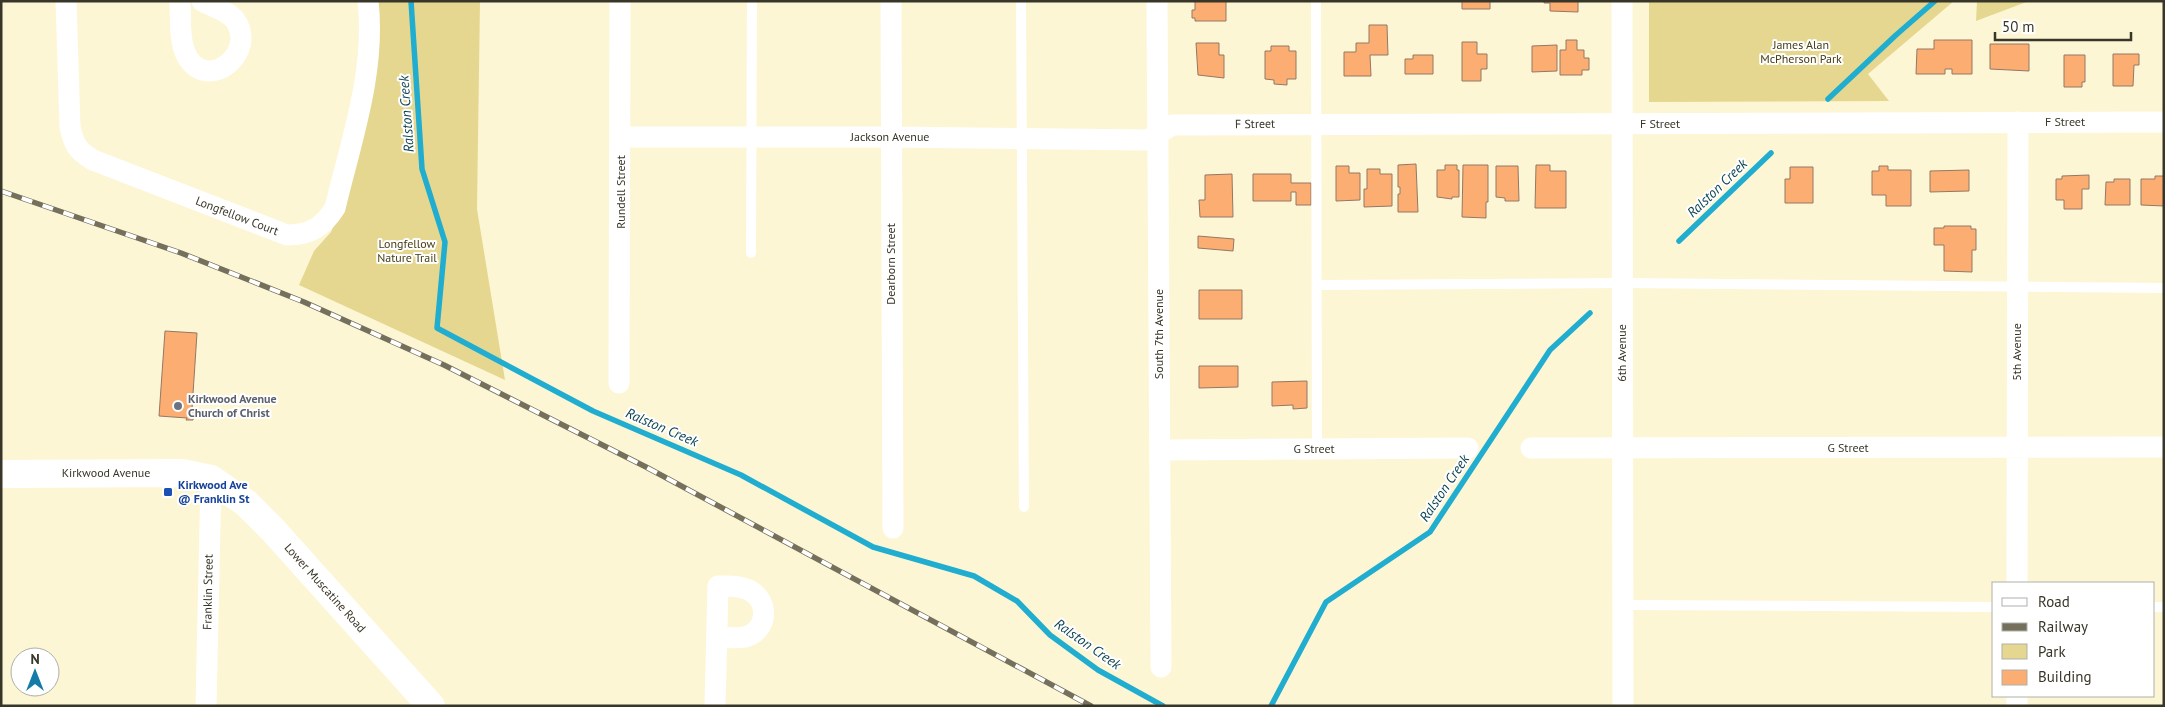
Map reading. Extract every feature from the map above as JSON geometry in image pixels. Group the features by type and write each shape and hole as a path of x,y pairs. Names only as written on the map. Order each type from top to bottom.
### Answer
{"main road":[{"name":"Kirkwood Avenue","path":"1,474 182,473 211,479"},
{"name":"Lower Muscatine Road","path":"211,479 233,493 272,530 431,706"}],"street":[{"name":"Longfellow Court","path":"66,1 70,126 74,143 82,153 93,160 287,234 302,234 316,230 327,221 335,208 367,71 370,40 368,1"},
{"path":"180,1 184,51 190,62 201,68 222,69 237,54 240,30 234,18 202,1"},
{"name":"Rundell Street","path":"619,383 620,1"},
{"name":"Dearborn Street","path":"891,1 890,136 893,528"},
{"name":"South 7th Avenue","path":"1157,1 1161,668"},
{"name":"6th Avenue","path":"1622,1 1623,706"},
{"name":"5th Avenue","path":"2017,582 2016,288 2018,122"},
{"name":"F Street","path":"1158,133 1172,125 1317,123 2164,122"},
{"name":"Jackson Avenue","path":"621,137 890,136 1148,140 1158,133"},
{"name":"G Street","path":"1531,448 2164,447"},
{"name":"G Street","path":"1160,450 1468,448"},
{"name":"Franklin Street","path":"206,706 211,479"},
{"path":"715,706 717,637"}],"lane":[{"path":"751,253 752,1"},
{"path":"1021,1 1024,507"},
{"path":"1316,1 1317,449"},
{"path":"1317,285 1623,283 2164,288"},
{"path":"1623,605 1992,606"}],"green space":[{"name":"Longfellow Nature Trail","path":"375,1 480,1 477,209 505,380 299,285 314,251 331,232 342,206"},
{"name":"James Alan McPherson Park","path":"1649,1 1954,1 1868,74 1889,101 1649,102"},
{"path":"1977,1 2029,1 1976,21"}],"building":[{"path":"1195,1 1226,1 1226,21 1195,21 1195,18 1192,18 1192,10 1195,10"},
{"path":"1462,1 1490,1 1490,9 1462,9"},
{"path":"1544,1 1578,1 1578,12 1550,11 1550,3 1544,3"},
{"path":"1369,25 1387,25 1388,55 1370,55 1371,76 1344,76 1344,52 1356,52 1356,43 1369,43"},
{"path":"1566,40 1577,40 1577,50 1584,50 1584,58 1589,58 1589,70 1582,70 1582,75 1560,75 1560,50 1566,50"},
{"path":"1934,40 1972,40 1972,74 1952,74 1952,69 1945,69 1945,74 1916,74 1917,49 1934,49"},
{"path":"1462,42 1477,42 1477,54 1487,54 1487,69 1481,69 1481,81 1462,81"},
{"path":"1196,43 1219,43 1219,55 1224,55 1224,78 1198,75"},
{"path":"1990,44 2029,44 2029,71 1990,69"},
{"path":"1557,45 1557,71 1532,72 1532,46"},
{"path":"1271,46 1289,46 1289,51 1296,51 1296,79 1287,79 1287,85 1274,84 1274,80 1265,79 1265,51 1271,51"},
{"path":"2113,54 2139,54 2139,65 2134,65 2133,86 2113,86"},
{"path":"1413,55 1433,55 1433,74 1405,74 1405,59 1413,59"},
{"path":"2064,55 2085,55 2085,82 2082,82 2082,87 2064,87"},
{"path":"1416,164 1418,212 1398,212 1400,187 1398,187 1398,165"},
{"path":"1445,165 1457,165 1457,170 1459,170 1459,197 1452,197 1452,199 1437,197 1437,170 1445,170"},
{"path":"1463,165 1488,165 1486,218 1462,217"},
{"path":"1536,165 1550,165 1550,171 1566,171 1566,208 1535,208"},
{"path":"1336,166 1349,166 1349,173 1360,173 1360,200 1336,201"},
{"path":"1496,166 1518,166 1519,201 1505,201 1505,198 1496,197"},
{"path":"1879,166 1888,166 1888,170 1911,170 1911,206 1886,206 1886,195 1872,195 1872,171 1879,171"},
{"path":"1790,167 1813,167 1813,203 1785,203 1785,179 1790,179"},
{"path":"1367,169 1380,169 1380,174 1392,174 1392,206 1364,207 1364,189 1367,189"},
{"path":"1969,170 1969,191 1930,192 1930,171"},
{"path":"1232,174 1233,217 1200,217 1199,200 1205,200 1205,175"},
{"path":"1253,174 1291,174 1291,183 1311,183 1311,205 1296,205 1296,192 1291,192 1291,201 1253,201"},
{"path":"2089,175 2089,189 2082,189 2082,209 2064,209 2064,200 2056,200 2056,179 2062,179 2062,176"},
{"path":"2155,176 2164,176 2164,206 2141,205 2141,179 2155,179"},
{"path":"2114,179 2130,179 2130,205 2105,205 2106,182 2114,182"},
{"path":"1944,226 1971,226 1971,229 1976,229 1976,250 1972,250 1972,272 1944,271 1944,245 1934,245 1934,228 1944,228"},
{"path":"1198,236 1234,239 1233,251 1198,248"},
{"path":"1199,290 1242,290 1242,319 1199,319"},
{"path":"165,331 197,333 192,409 194,409 193,420 159,416"},
{"path":"1199,366 1238,366 1238,387 1199,388"},
{"path":"1307,381 1307,408 1293,409 1293,405 1272,406 1272,382"}],"waterway":[{"name":"Ralston Creek","path":"411,1 422,169 445,242 437,328 593,411 741,475 873,547 974,576 1017,601 1050,635 1098,670 1163,706"},
{"name":"Ralston Creek","path":"1828,99 1935,1"},
{"name":"Ralston Creek","path":"1679,241 1771,153"},
{"name":"Ralston Creek","path":"1271,706 1326,602 1430,532 1550,350 1590,313"}],"railway":[{"path":"1,191 181,253 304,302 444,365 646,467 1091,706"}],"place":[{"name":"Kirkwood Avenue Church of Christ","path":"178,406"},
{"name":"Kirkwood Ave @ Franklin St","path":"168,492"}]}
